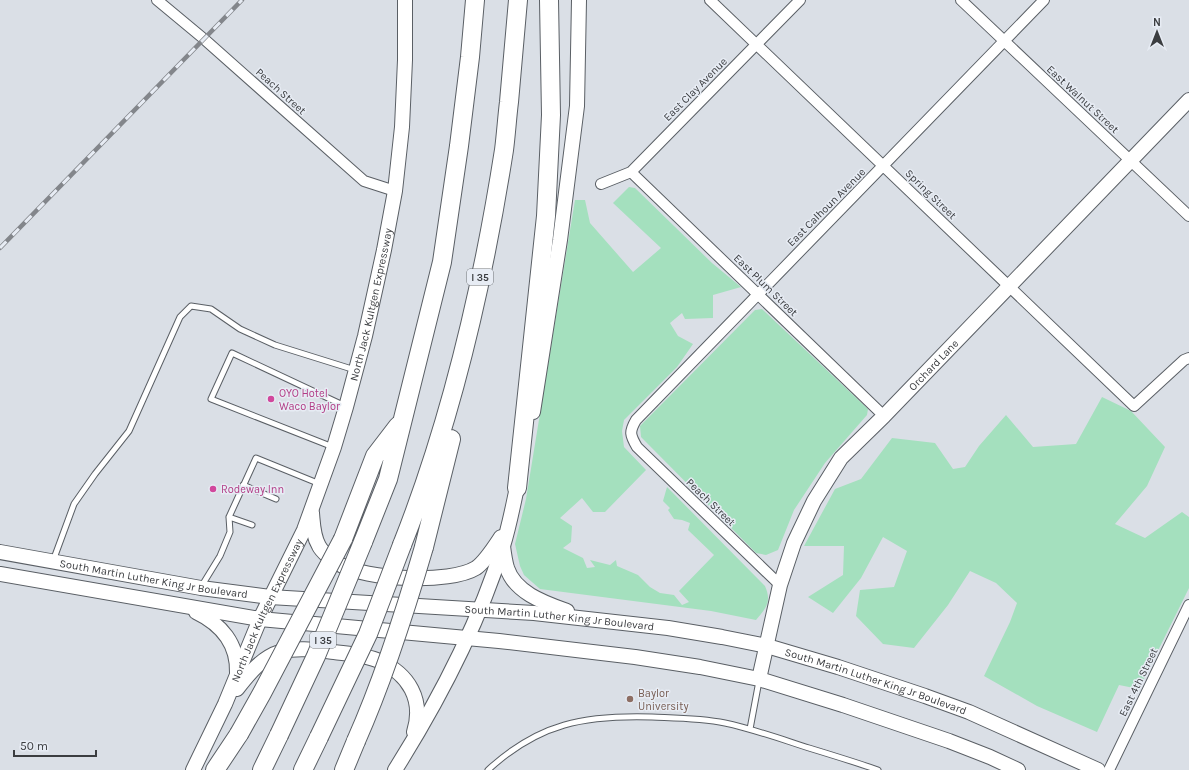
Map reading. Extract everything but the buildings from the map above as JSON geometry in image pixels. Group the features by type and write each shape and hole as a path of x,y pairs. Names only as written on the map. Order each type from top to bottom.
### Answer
{"highway":[{"name":"I 35","path":"262,770 316,656 388,479 442,262 468,72 475,0"},
{"name":"I 35","path":"303,770 368,634 416,509 436,451 452,395 484,260 504,149 518,0"},
{"path":"517,488 546,216 551,115 549,0"},
{"path":"344,770 377,691 405,612 424,546 445,466 462,387 484,260"},
{"path":"215,770 262,693 343,539 376,456 404,419"}],"main road":[{"name":"North Jack Kultgen Expressway","path":"193,770 225,704 260,619 304,530 334,447 346,407 384,250 395,191 403,120 405,0"},
{"path":"395,770 434,705 480,610 503,546 517,488 534,404 560,240 577,106 579,0"},
{"name":"Orchard Lane","path":"759,679 780,584 794,543 814,501 840,458 884,416 1189,100"},
{"path":"312,511 314,533 319,547 339,565 380,575 430,579 458,575 477,568 493,549 503,533 512,508"},
{"path":"503,546 508,569 515,584 525,592 543,601 589,618"},
{"name":"South Martin Luther King Jr Boulevard","path":"0,552 200,588 270,598 534,613 668,628 722,637 767,646 844,669 969,712 1098,770"},
{"name":"South Martin Luther King Jr Boulevard","path":"0,574 260,619 468,637 635,657 700,667 759,679 891,721 990,757 1018,770"},
{"path":"184,606 204,615 222,630 237,658 237,675"},
{"path":"225,704 250,672 279,652 294,649 307,649 351,654 378,661 398,672 408,682 418,710 411,744"}],"street":[{"name":"Peach Street","path":"156,0 204,39 364,181 395,191"},
{"name":"Spring Street","path":"710,0 1134,406 1187,358"},
{"name":"East Clay Avenue","path":"601,184 630,172 800,0"},
{"name":"East Walnut Street","path":"961,0 1189,216"},
{"name":"East Calhoun Avenue","path":"630,433 636,420 1044,0"},
{"name":"East Plum Street","path":"630,172 884,416"},
{"name":"Peach Street","path":"630,433 637,447 780,584"},
{"name":"East 4th Street","path":"1109,770 1189,605"}],"lane":[{"path":"52,562 74,504 95,474 129,431 180,317 191,306 211,309 240,329 275,346 356,370"},
{"path":"334,447 211,399 232,353 346,407"},
{"path":"200,588 220,556 230,532 229,517 256,458 321,484"},
{"path":"243,485 276,499"},
{"path":"229,517 252,525"},
{"path":"750,729 759,679"},
{"path":"488,770 513,749 533,737 554,728 595,718 616,717 688,718 723,723 750,729 878,770"}],"green space":[{"path":"629,187 635,188 712,263 741,287 713,295 713,318 685,319 682,313 670,323 678,336 693,344 677,367 624,420 622,431 624,447 646,470 605,512 593,512 582,498 560,518 572,526 571,542 563,548 583,558 587,568 595,567 590,560 610,565 616,560 617,566 638,575 650,587 660,593 674,595 682,605 689,602 679,591 714,555 688,530 690,523 674,519 668,510 670,508 663,501 667,487 765,586 768,601 763,612 756,620 711,611 540,589 524,575 520,566 515,544 526,499 575,200 585,200 590,223 633,272 661,248 613,203"},
{"path":"762,309 868,409 867,415 825,463 794,510 778,550 766,555 756,553 641,437 640,426 755,310"},
{"path":"1102,397 1131,411 1165,447 1147,486 1115,524 1145,538 1182,512 1189,517 1189,588 1139,689 1119,685 1097,732 1037,706 984,676 1010,622 1017,603 996,583 970,571 948,605 914,648 883,644 856,616 860,590 894,587 907,551 883,537 861,578 833,613 808,597 843,575 844,546 804,546 835,489 861,479 892,438 935,443 953,469 965,467 979,446 1006,415 1033,447 1076,444"}],"railway":[{"path":"0,248 242,0"}],"place":[{"name":"OYO Hotel Waco Baylor","path":"271,399"},
{"name":"Rodeway Inn","path":"213,489"},
{"name":"Baylor University","path":"630,699"}]}
